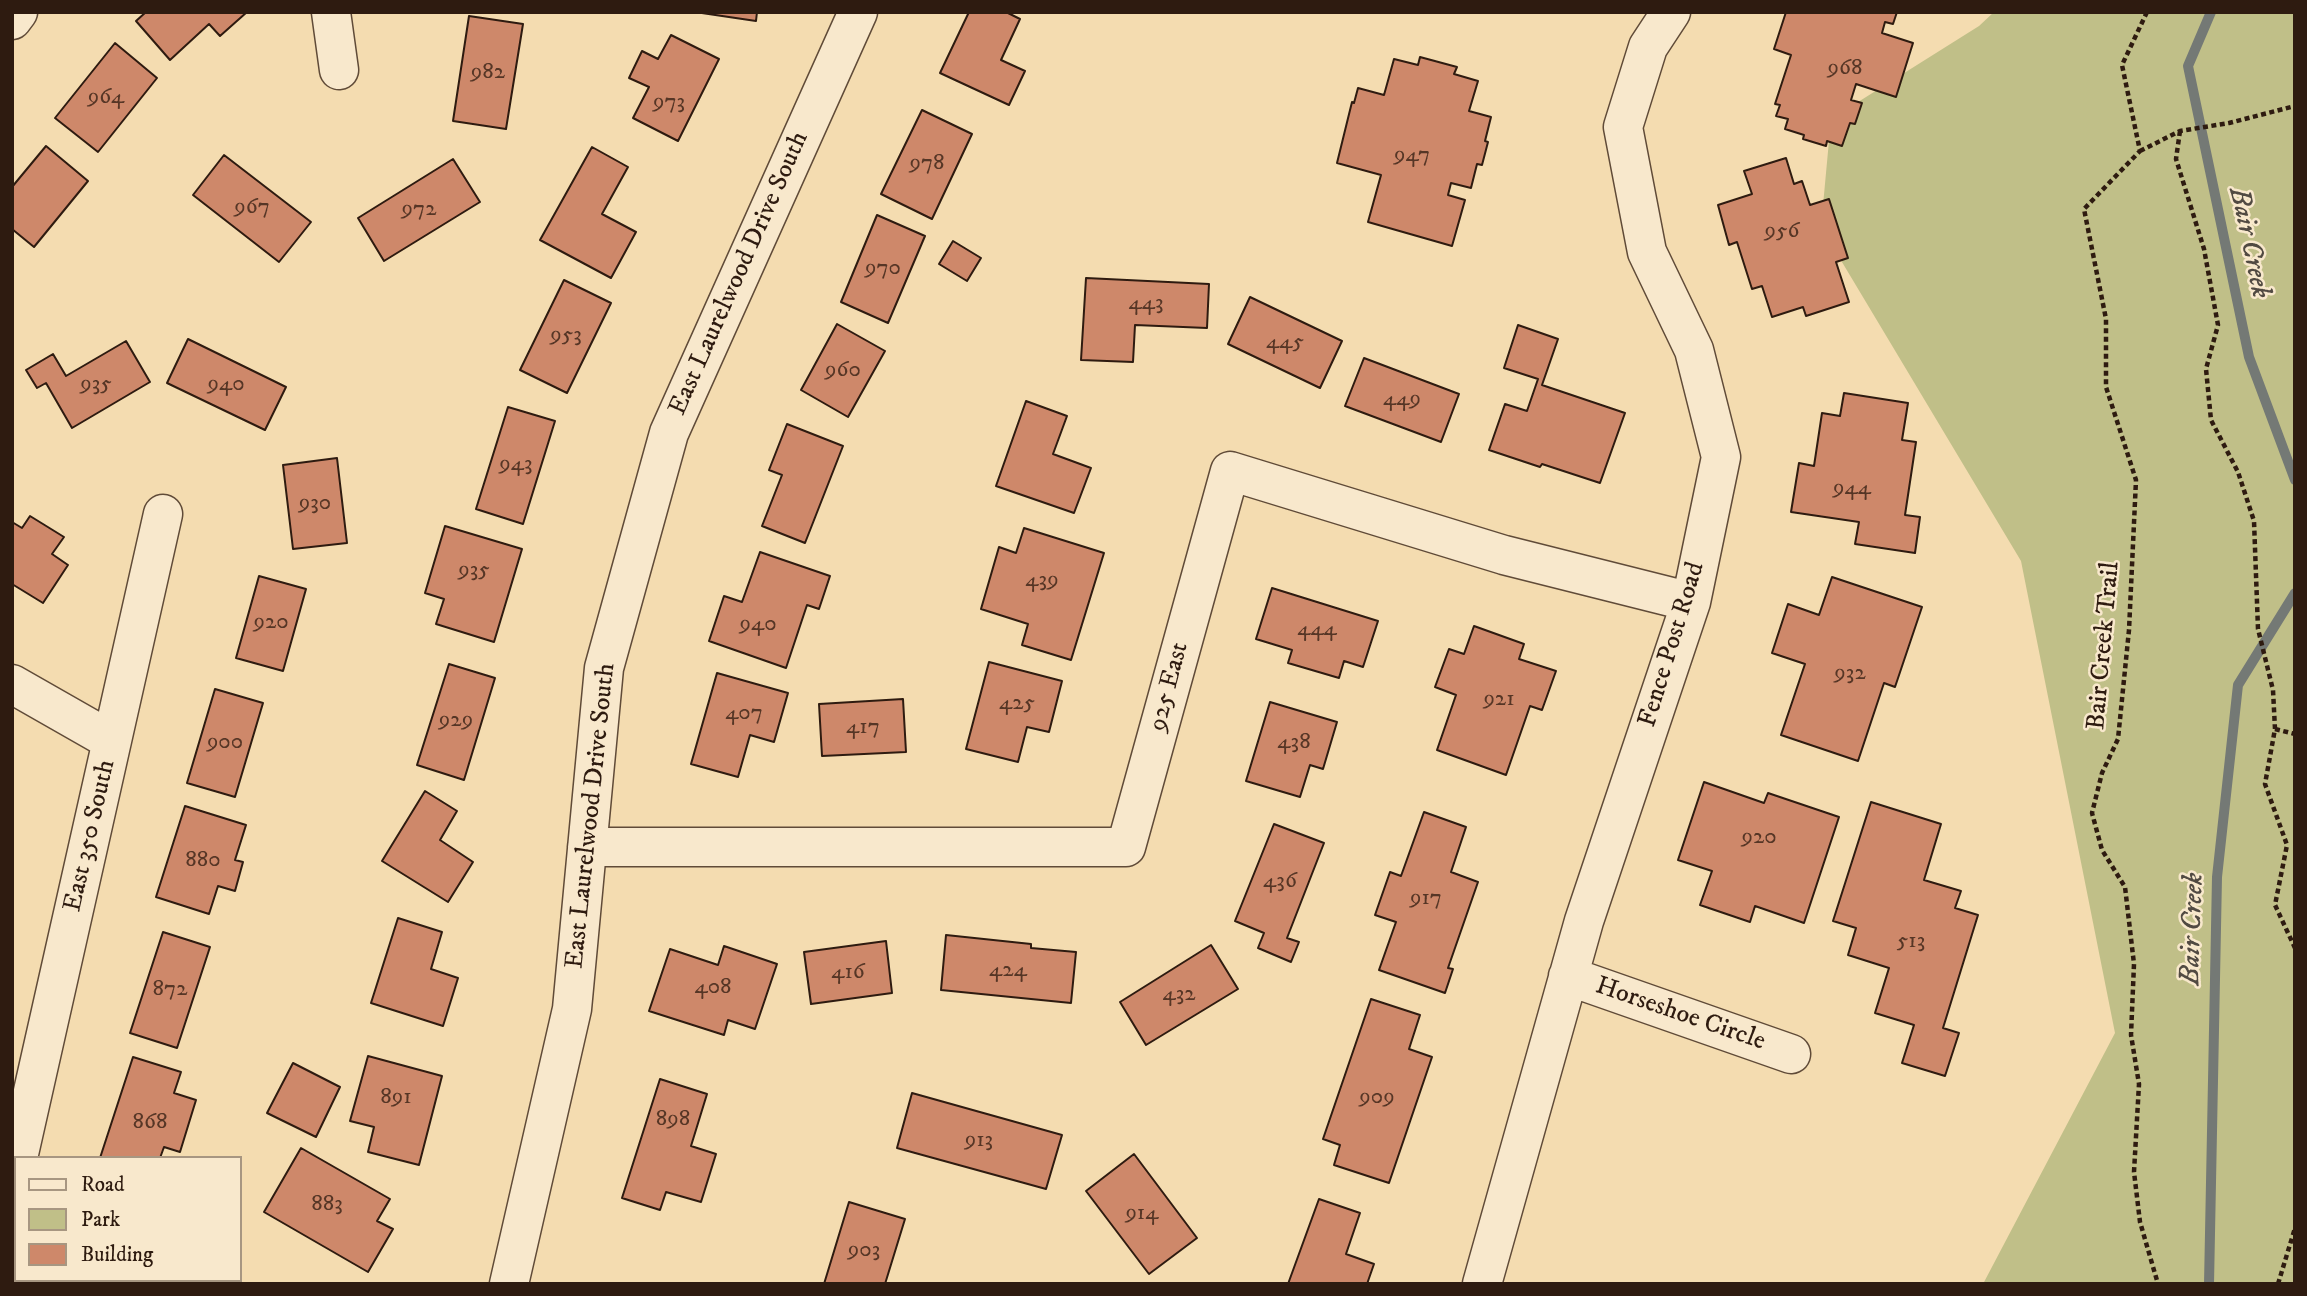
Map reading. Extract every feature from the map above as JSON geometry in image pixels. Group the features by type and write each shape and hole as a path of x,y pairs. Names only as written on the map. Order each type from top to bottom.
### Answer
{"street":[{"path":"12,20 18,12"},
{"path":"331,12 340,70"},
{"name":"East Laurelwood Drive South","path":"509,1284 572,1009 604,668 669,433 858,12"},
{"name":"Fence Post Road","path":"1482,1284 1584,921 1691,602 1721,457 1694,350 1647,252 1623,127 1648,47 1671,12"},
{"name":"925 East","path":"587,847 1126,847 1230,471 1504,555 1691,602"},
{"name":"East 350 South","path":"18,1156 163,514"},
{"path":"12,684 112,741"},
{"name":"Horseshoe Circle","path":"1568,976 1791,1054"}],"path":[{"path":"2140,151 2122,65 2147,12"},
{"name":"Bair Creek Trail","path":"2158,1284 2140,1222 2134,1172 2139,1084 2131,1035 2134,964 2125,887 2102,850 2092,813 2102,773 2118,739 2129,631 2136,480 2106,387 2106,319 2084,209 2140,151 2180,131 2295,107"},
{"path":"2180,131 2176,159 2204,248 2218,325 2206,369 2211,420 2238,472 2254,521 2258,629 2273,690 2275,729 2265,784 2287,845 2275,905 2295,948"},
{"path":"2275,729 2295,734"},
{"path":"2278,1284 2295,1228"}],"green space":[{"path":"1994,12 2295,12 2295,1284 1983,1284 2115,1033 2021,561 1821,227 1831,119 1979,26"}],"building":[{"path":"146,12 247,12 220,36 209,24 170,60 136,21"},
{"path":"695,12 757,12 756,21"},
{"path":"969,12 1006,12 1020,19 1001,60 1025,71 1009,105 940,73"},
{"path":"1786,12 1897,12 1893,24 1885,22 1882,33 1913,43 1896,97 1856,84 1851,100 1862,103 1855,124 1850,123 1842,146 1827,141 1826,146 1803,139 1804,135 1785,129 1788,119 1776,116 1780,105 1775,104 1791,55 1774,49"},
{"path":"469,16 523,24 506,129 453,121"},
{"path":"671,35 719,59 678,141 633,118 649,87 629,78 642,51 658,59"},
{"path":"115,43 157,78 98,152 55,118"},
{"path":"1420,57 1457,67 1454,74 1478,81 1469,111 1491,117 1482,165 1477,164 1471,188 1451,183 1448,195 1465,200 1452,246 1368,222 1381,175 1337,163 1358,88 1384,95 1394,59 1418,65"},
{"path":"922,110 972,134 932,219 881,194"},
{"path":"46,146 88,181 34,247 12,229 12,187"},
{"path":"592,147 628,167 602,214 636,232 611,278 540,240"},
{"path":"224,155 311,222 279,262 193,195"},
{"path":"1786,158 1794,184 1802,181 1810,205 1829,199 1848,258 1836,262 1849,302 1806,316 1803,307 1772,317 1762,286 1752,289 1737,242 1729,245 1718,205 1752,194 1744,171"},
{"path":"453,159 480,202 384,261 358,218"},
{"path":"877,215 925,236 888,323 841,302"},
{"path":"953,241 981,258 967,281 939,264"},
{"path":"1086,278 1209,284 1207,328 1135,325 1133,362 1081,360"},
{"path":"564,280 611,303 567,393 520,370"},
{"path":"1250,297 1342,341 1320,388 1228,344"},
{"path":"837,324 885,351 848,417 801,390"},
{"path":"1518,325 1558,339 1542,385 1625,413 1600,483 1489,450 1505,404 1527,411 1538,379 1504,368"},
{"path":"188,339 286,387 265,430 167,383"},
{"path":"126,341 150,382 72,428 46,383 37,388 26,370 53,354 66,376"},
{"path":"1364,358 1459,394 1441,442 1345,406"},
{"path":"1844,393 1908,403 1902,440 1916,442 1905,515 1920,517 1915,553 1855,544 1859,522 1791,512 1799,463 1814,466 1822,413 1840,416"},
{"path":"1026,401 1067,416 1053,454 1091,468 1074,513 996,486"},
{"path":"508,407 555,421 523,524 476,509"},
{"path":"787,424 843,446 805,543 762,526 782,475 769,470"},
{"path":"337,458 347,543 293,549 283,465"},
{"path":"30,516 64,537 52,554 68,565 43,603 12,584 12,522 22,528"},
{"path":"445,526 522,549 494,642 436,624 444,599 425,593"},
{"path":"1024,528 1104,553 1071,660 1022,645 1028,624 981,609 999,547 1016,553"},
{"path":"760,552 830,576 819,609 807,605 786,668 709,641 724,596 742,602"},
{"path":"259,576 306,589 283,671 236,658"},
{"path":"1832,577 1922,607 1895,687 1884,683 1858,761 1781,735 1805,664 1772,653 1788,604 1819,615"},
{"path":"1272,588 1378,621 1363,667 1344,661 1339,678 1288,663 1292,650 1256,639"},
{"path":"1474,626 1524,644 1519,659 1556,671 1542,710 1530,706 1506,775 1437,750 1456,695 1435,687 1449,649 1464,654"},
{"path":"989,662 1062,681 1049,732 1027,727 1018,762 966,749"},
{"path":"449,664 495,678 464,780 417,765"},
{"path":"717,673 788,693 774,742 750,735 738,777 691,764"},
{"path":"215,689 263,703 235,797 187,783"},
{"path":"903,699 906,752 822,756 819,704"},
{"path":"1270,702 1337,722 1323,769 1310,765 1300,797 1246,781"},
{"path":"1704,782 1764,803 1768,793 1839,817 1804,923 1755,906 1750,922 1700,905 1712,871 1678,860"},
{"path":"425,791 457,811 440,840 473,862 448,902 382,861"},
{"path":"1871,802 1941,824 1924,880 1961,891 1955,908 1978,915 1943,1028 1959,1033 1945,1076 1902,1063 1914,1025 1875,1013 1889,968 1848,955 1856,928 1833,921"},
{"path":"185,806 246,825 235,860 243,862 235,891 218,886 209,914 156,897"},
{"path":"1424,812 1466,827 1451,872 1478,882 1448,968 1453,969 1445,993 1379,970 1396,922 1375,915 1390,872 1401,876"},
{"path":"1274,824 1324,843 1287,938 1299,942 1291,962 1258,948 1264,933 1235,921"},
{"path":"398,918 442,932 431,969 458,978 443,1026 371,1003"},
{"path":"163,932 210,947 177,1048 130,1033"},
{"path":"946,935 1076,952 1071,1003 941,990"},
{"path":"886,941 892,993 811,1004 804,952"},
{"path":"1211,945 1238,989 1146,1045 1120,1002"},
{"path":"724,946 777,964 755,1029 728,1020 724,1035 649,1011 670,949 718,965"},
{"path":"1371,999 1420,1015 1409,1049 1432,1057 1389,1183 1334,1165 1340,1145 1323,1139"},
{"path":"368,1056 442,1076 419,1165 368,1152 374,1127 350,1121"},
{"path":"133,1057 181,1072 174,1093 196,1100 180,1152 164,1147 161,1156 101,1156"},
{"path":"293,1063 340,1087 316,1137 267,1113"},
{"path":"660,1079 707,1094 691,1146 716,1154 701,1202 666,1192 660,1210 622,1198"},
{"path":"912,1093 1062,1135 1046,1189 897,1148"},
{"path":"301,1148 390,1199 377,1221 393,1229 368,1272 264,1212"},
{"path":"1134,1154 1197,1238 1149,1274 1086,1191"},
{"path":"1319,1199 1360,1213 1346,1254 1374,1264 1367,1284 1288,1284"},
{"path":"849,1202 905,1219 885,1284 824,1284"}],"waterway":[{"name":"Bair Creek","path":"2211,12 2188,66 2249,357 2295,480"},
{"name":"Bair Creek","path":"2209,1284 2217,877 2238,685 2295,593"}]}
